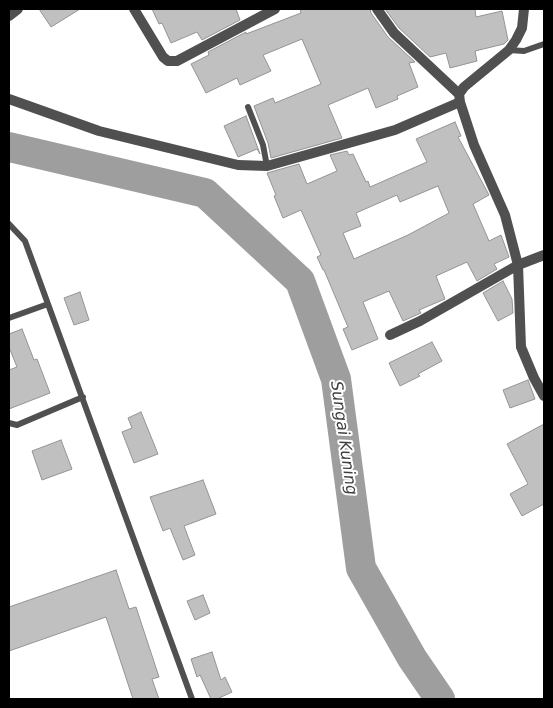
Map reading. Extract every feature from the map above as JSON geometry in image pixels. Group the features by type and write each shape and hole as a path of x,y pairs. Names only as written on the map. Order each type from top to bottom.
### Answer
{"street":[{"path":"9,16 18,9"},
{"path":"134,9 163,57 168,61 177,61 275,9"},
{"path":"377,9 394,33 460,98 474,145 505,215 518,266 521,347 544,396"},
{"path":"9,99 98,131 238,165 267,166 394,130 460,98 464,87 509,50 520,34 524,9"},
{"path":"390,335 420,321 518,266 544,256"}],"lane":[{"path":"509,50 524,51 544,44"},
{"path":"248,107 262,145 267,166"},
{"path":"9,224 25,242 192,699"},
{"path":"9,318 48,304"},
{"path":"9,423 17,425 83,397"}],"building":[{"path":"39,9 80,9 51,27"},
{"path":"152,9 236,9 240,20 202,40 197,32 171,43 162,23 159,24"},
{"path":"300,9 370,9 388,37 415,62 409,63 418,87 397,96 398,99 376,108 368,88 328,105 342,138 271,158 268,143 254,106 273,98 275,103 321,84 302,39 263,55 271,71 240,85 237,78 206,93 191,64 209,55 208,52 246,32 246,34 301,13"},
{"path":"385,9 475,9 476,17 502,11 508,40 504,44 475,51 477,61 450,68 446,53 430,57 399,28"},
{"path":"246,116 260,154 257,149 238,157 224,126"},
{"path":"455,122 461,136 458,137 489,195 473,204 489,241 501,235 509,257 494,264 497,269 477,281 467,262 436,276 445,299 419,310 421,313 403,321 389,291 363,302 378,339 352,350 343,329 348,327 317,257 321,255 301,210 283,218 267,173 299,164 307,184 337,171 330,155 347,151 349,155 353,154 370,187 427,162 416,139","holes":["438,186 449,213 408,235 354,259 343,233 361,226 356,213 397,195 400,202"]},
{"path":"503,281 512,299 513,313 498,321 483,293"},
{"path":"80,292 89,320 74,325 64,298"},
{"path":"22,329 34,360 37,359 50,393 9,409 9,370 17,367 9,347 9,334"},
{"path":"432,342 442,361 418,374 420,376 400,386 389,363"},
{"path":"528,380 535,399 510,408 503,390"},
{"path":"141,412 158,454 134,463 122,432 132,428 128,418"},
{"path":"544,424 544,504 522,516 510,494 528,484 507,444"},
{"path":"61,440 72,469 42,480 32,451"},
{"path":"203,480 216,514 184,526 195,555 183,560 170,528 163,531 150,497"},
{"path":"116,570 129,609 136,607 159,677 152,679 159,699 133,699 106,617 9,651 9,607"},
{"path":"203,595 210,613 195,620 187,601"},
{"path":"212,652 221,680 225,677 232,692 217,699 211,699 200,675 197,677 191,659"}],"waterway":[{"name":"Sungai Kuning","path":"9,147 205,193 300,281 336,379 361,568 412,658 440,699"}]}
